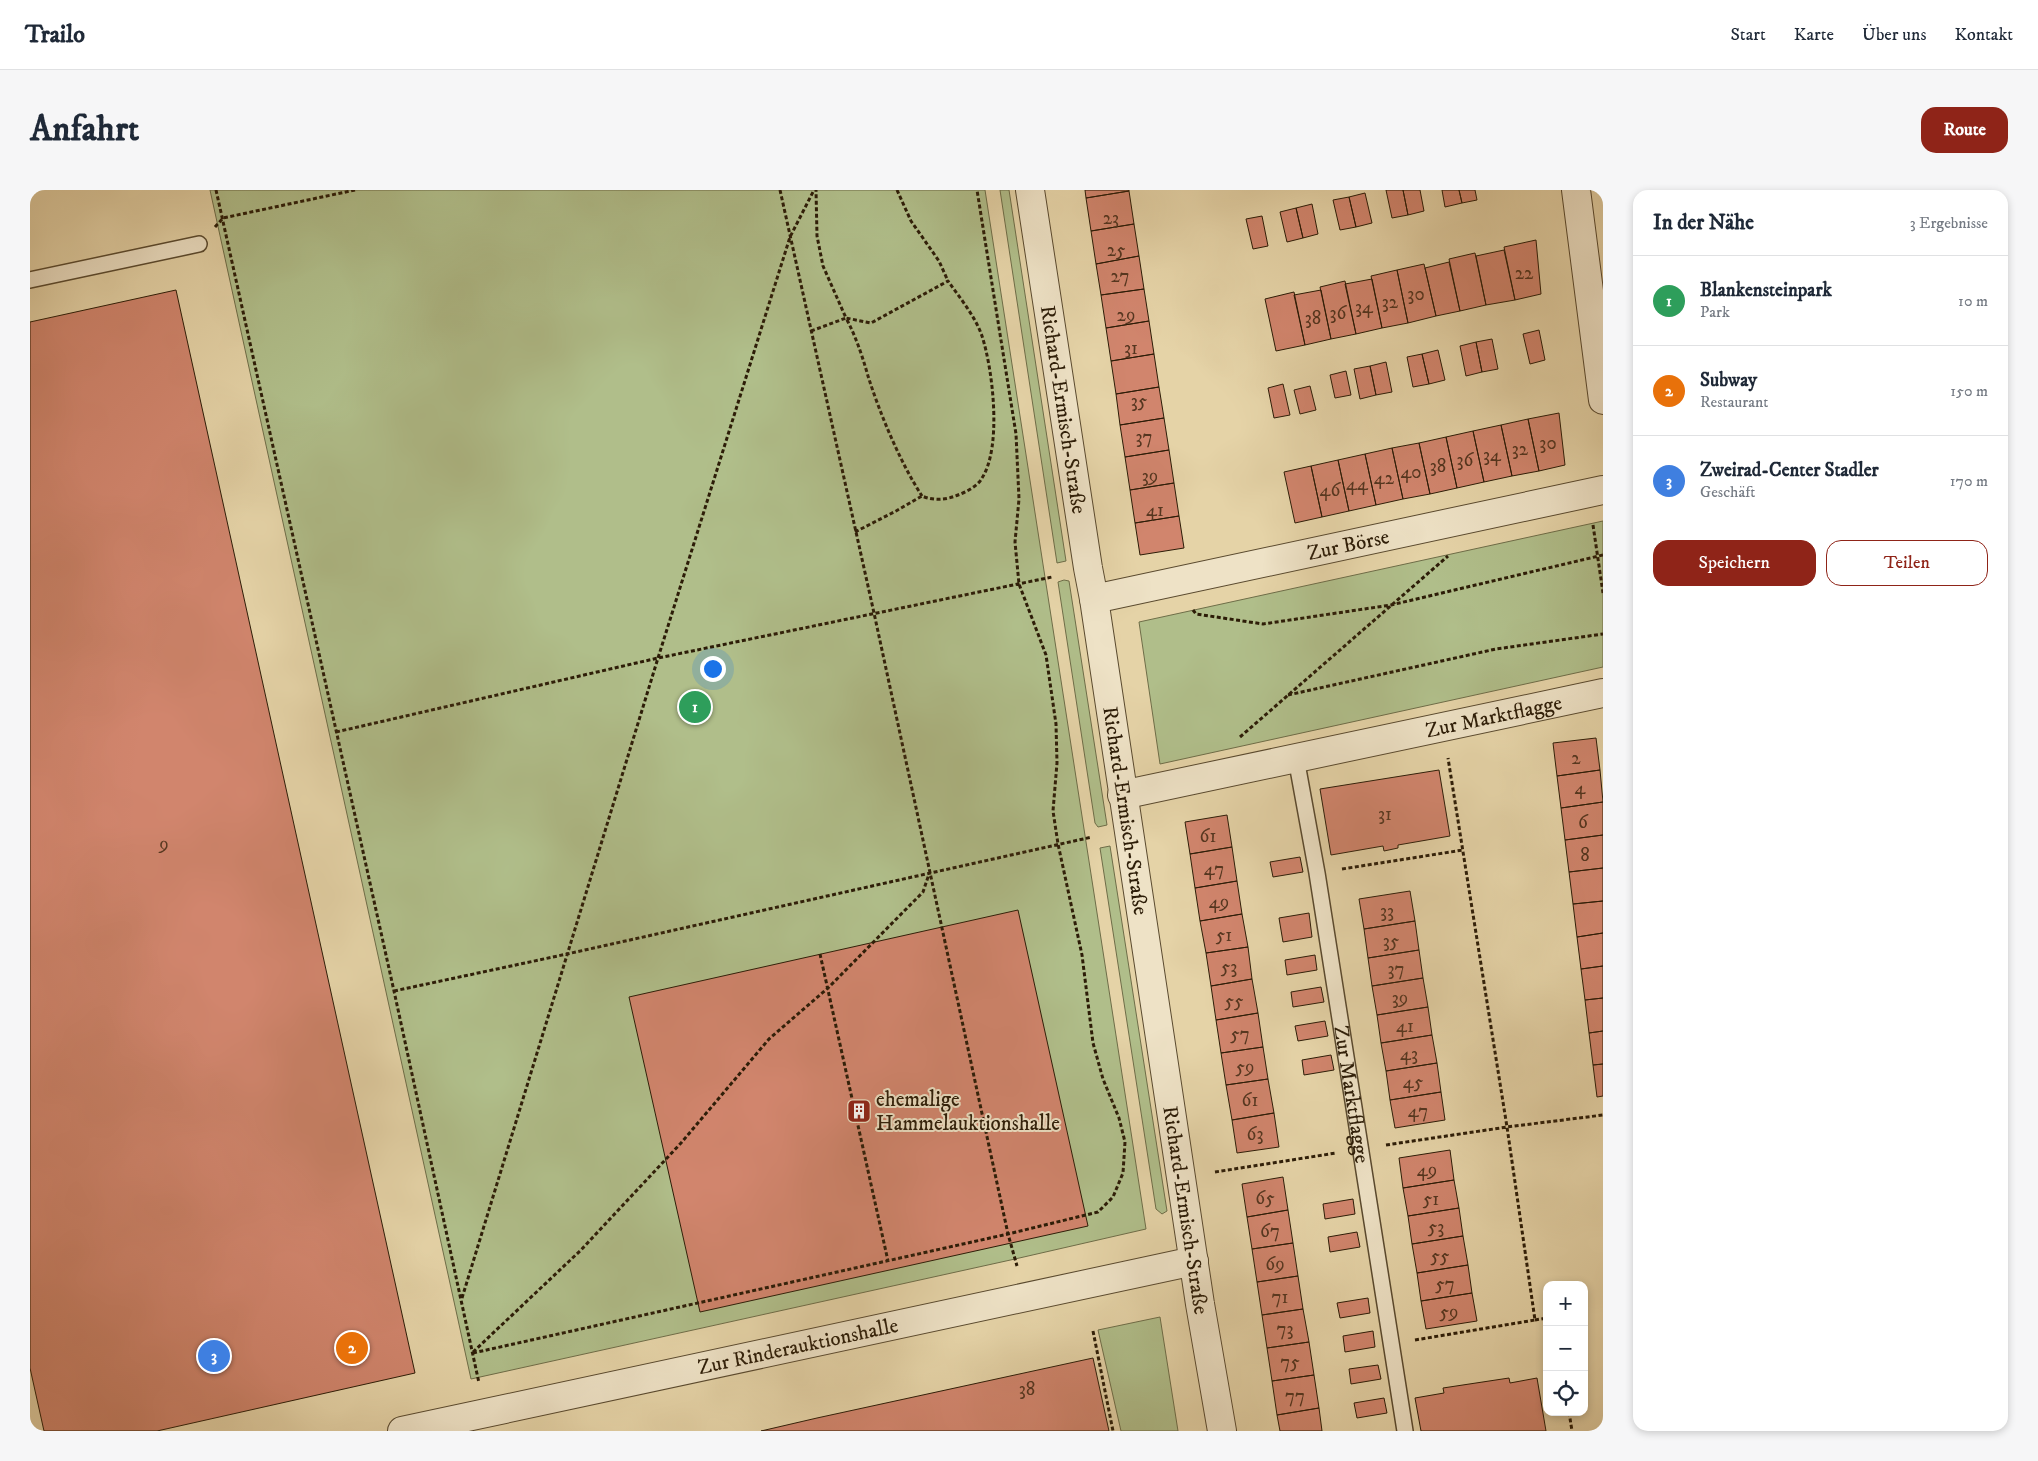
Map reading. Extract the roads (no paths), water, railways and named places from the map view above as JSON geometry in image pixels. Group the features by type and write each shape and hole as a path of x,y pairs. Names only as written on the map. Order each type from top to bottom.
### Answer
{"street":[{"name":"Richard-Ermisch-Straße","path":"1030,190 1094,599 1122,796 1222,1431"},
{"path":"1576,190 1603,400"},
{"name":"Zur Börse","path":"1094,599 1603,490"},
{"name":"Zur Marktflagge","path":"1122,796 1603,693"},
{"name":"Zur Rinderauktionshalle","path":"402,1431 1194,1261"}],"lane":[{"path":"30,280 199,244"},
{"name":"Zur Marktflagge","path":"1296,758 1317,873 1359,1149 1405,1431"}],"place":[{"name":"Blankensteinpark","path":"695,707"},
{"name":"ehemalige Hammelauktionshalle","path":"859,1111"},
{"name":"Subway","path":"352,1348"},
{"name":"Zweirad-Center Stadler","path":"214,1356"}]}
